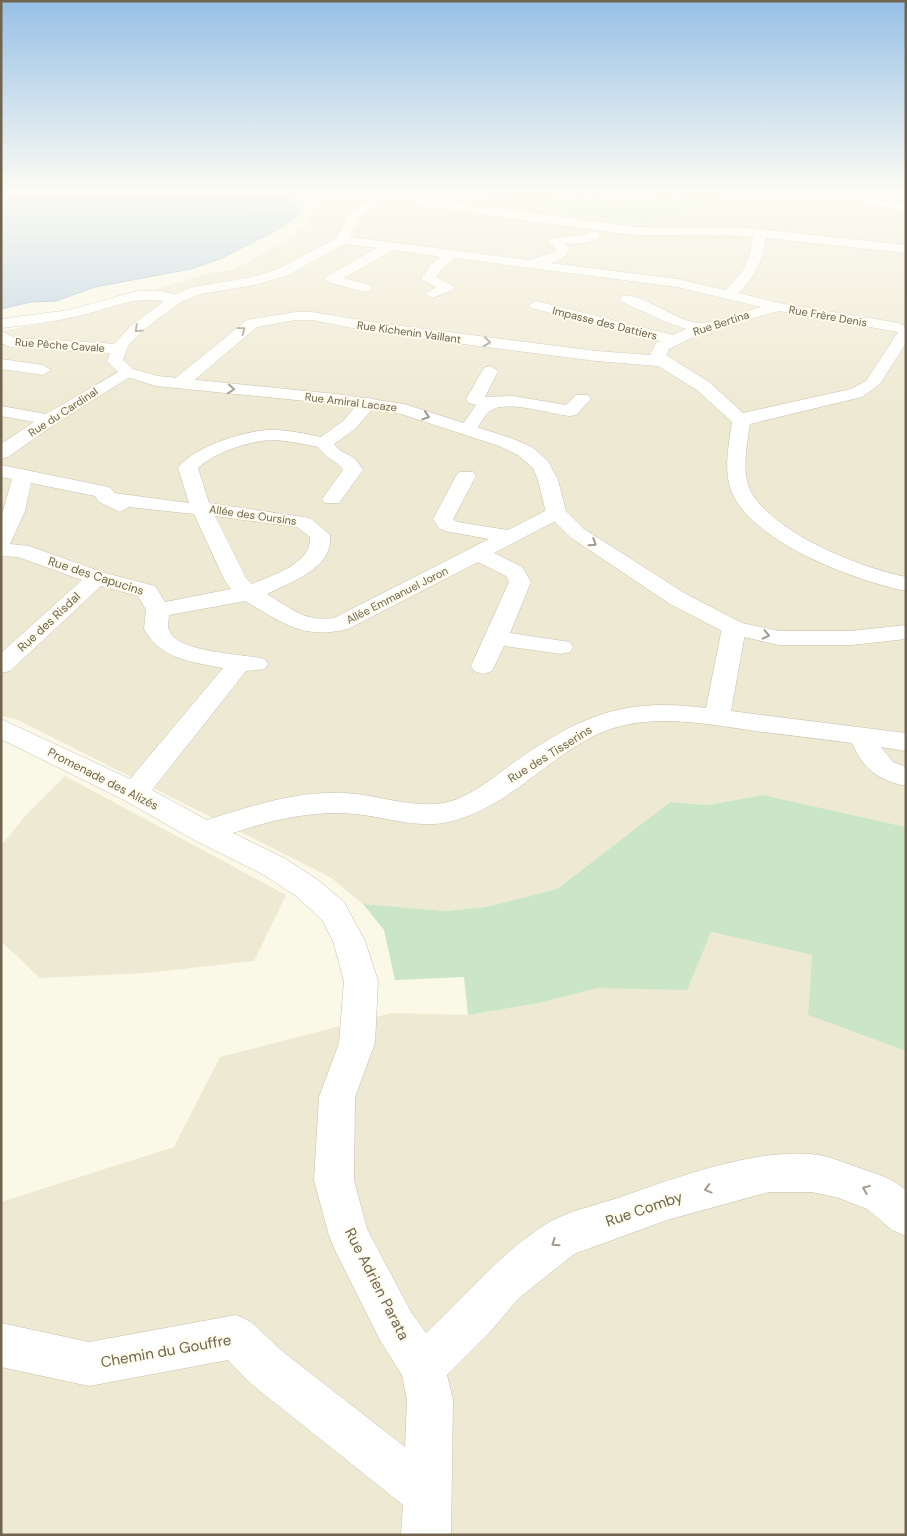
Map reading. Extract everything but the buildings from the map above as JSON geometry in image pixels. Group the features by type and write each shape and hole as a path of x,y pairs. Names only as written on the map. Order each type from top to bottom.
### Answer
{"street":[{"path":"126,372 115,361 119,349 137,328 176,299 198,290 255,280 283,272 298,264"},
{"path":"358,264 332,278 365,288"},
{"path":"423,264 438,266"},
{"path":"432,294 448,287 428,279 441,264"},
{"name":"Rue Frère Denis","path":"536,264 677,283 779,308 904,331"},
{"path":"728,295 741,283 753,264"},
{"path":"1,324 74,313 136,294 160,295 176,299"},
{"path":"627,299 671,319 700,328"},
{"name":"Impasse des Dattiers","path":"536,305 675,340"},
{"name":"Rue Bertina","path":"662,361 658,355 662,346 700,328 757,311 779,308"},
{"name":"Rue Kichenin Vaillant","path":"179,384 252,323 296,316 312,316 378,328 596,356 662,361"},
{"path":"741,420 856,393 872,384 904,331"},
{"name":"Rue Pêche Cavale","path":"5,342 119,349"},
{"path":"662,361 703,386 741,420"},
{"path":"1,364 43,370"},
{"path":"490,371 474,399 491,404"},
{"name":"Rue Amiral Lacaze","path":"126,372 156,381 368,403 404,409 525,451 541,465 548,480 556,513"},
{"name":"Rue du Cardinal","path":"1,453 49,420 126,372"},
{"path":"468,430 484,407 491,404 506,400 552,410 570,411 582,399"},
{"path":"332,499 353,470 349,462 331,453 324,443 349,425 368,403"},
{"path":"1,411 49,420"},
{"path":"741,420 739,480 741,492 753,507 787,536 819,554 880,579 906,584"},
{"name":"Allée Emmanuel Joron","path":"324,443 275,435 260,436 199,457 188,468 202,508 236,581 250,594 307,626 330,627 340,624 556,513"},
{"path":"1,471 104,492 106,498 121,506 125,516"},
{"path":"1,542 2,535 15,511 23,474"},
{"path":"466,476 446,511 443,519 446,524 452,527 508,536"},
{"name":"Allée des Oursins","path":"106,498 184,509 202,508 303,522 320,535 321,545 310,562 250,594"},
{"path":"556,513 577,533 659,587 734,628 780,638 851,638 906,632"},
{"name":"Rue des Capucins","path":"1,550 21,551 97,578 147,591 158,610"},
{"path":"477,553 514,572 520,582 483,666"},
{"name":"Rue des Risdal","path":"1,666 97,578"},
{"path":"134,793 248,664 181,650 166,643 156,629 158,610 231,595 250,594"},
{"path":"717,718 734,628"},
{"path":"496,638 561,647"},
{"name":"Rue des Tisserins","path":"204,832 304,803 345,802 402,814 433,815 450,812 476,801 575,736 606,720 636,714 681,714 906,742"},
{"name":"Promenade des Alizés","path":"1,728 134,793 204,832"},
{"path":"863,736 872,761 884,770 906,777"},
{"name":"Rue Adrien Parata","path":"204,832 276,867 307,888 333,911 349,942 360,981 357,1043 336,1097 334,1180 349,1236 396,1327 423,1367"},
{"name":"Rue Comby","path":"423,1367 475,1317 504,1283 561,1238 667,1200 769,1173 812,1173 839,1179 881,1195 906,1216"},
{"name":"Chemin du Gouffre","path":"1,1345 89,1364 236,1336 266,1367 427,1514"},
{"name":"Chemin du Gouffre","path":"423,1367 430,1400 427,1514"}],"shaded area":[{"path":"244,264 292,264 277,272 213,283 176,295 152,291 208,273 232,270"},
{"path":"310,264 906,264 906,827 763,795 708,805 670,802 557,889 486,907 445,911 363,904 330,877 16,719 1,716 1,331 56,321 137,297 183,301 204,292 274,280 290,275"},
{"path":"65,776 286,895 254,961 147,973 40,978 1,941 1,846 26,815"},
{"path":"711,932 812,955 808,1015 906,1051 906,1535 1,1535 1,1202 174,1147 220,1057 392,1013 468,1015 539,1003 598,988 639,987"}],"green space":[{"path":"763,795 906,827 906,1051 808,1015 812,955 711,932 687,990 598,988 539,1003 468,1015 464,977 395,980 384,930 363,904 445,911 486,907 557,889 670,802 708,805"}],"water":[{"path":"1,264 206,264 191,269 95,287 56,301 31,302 1,309"}]}
